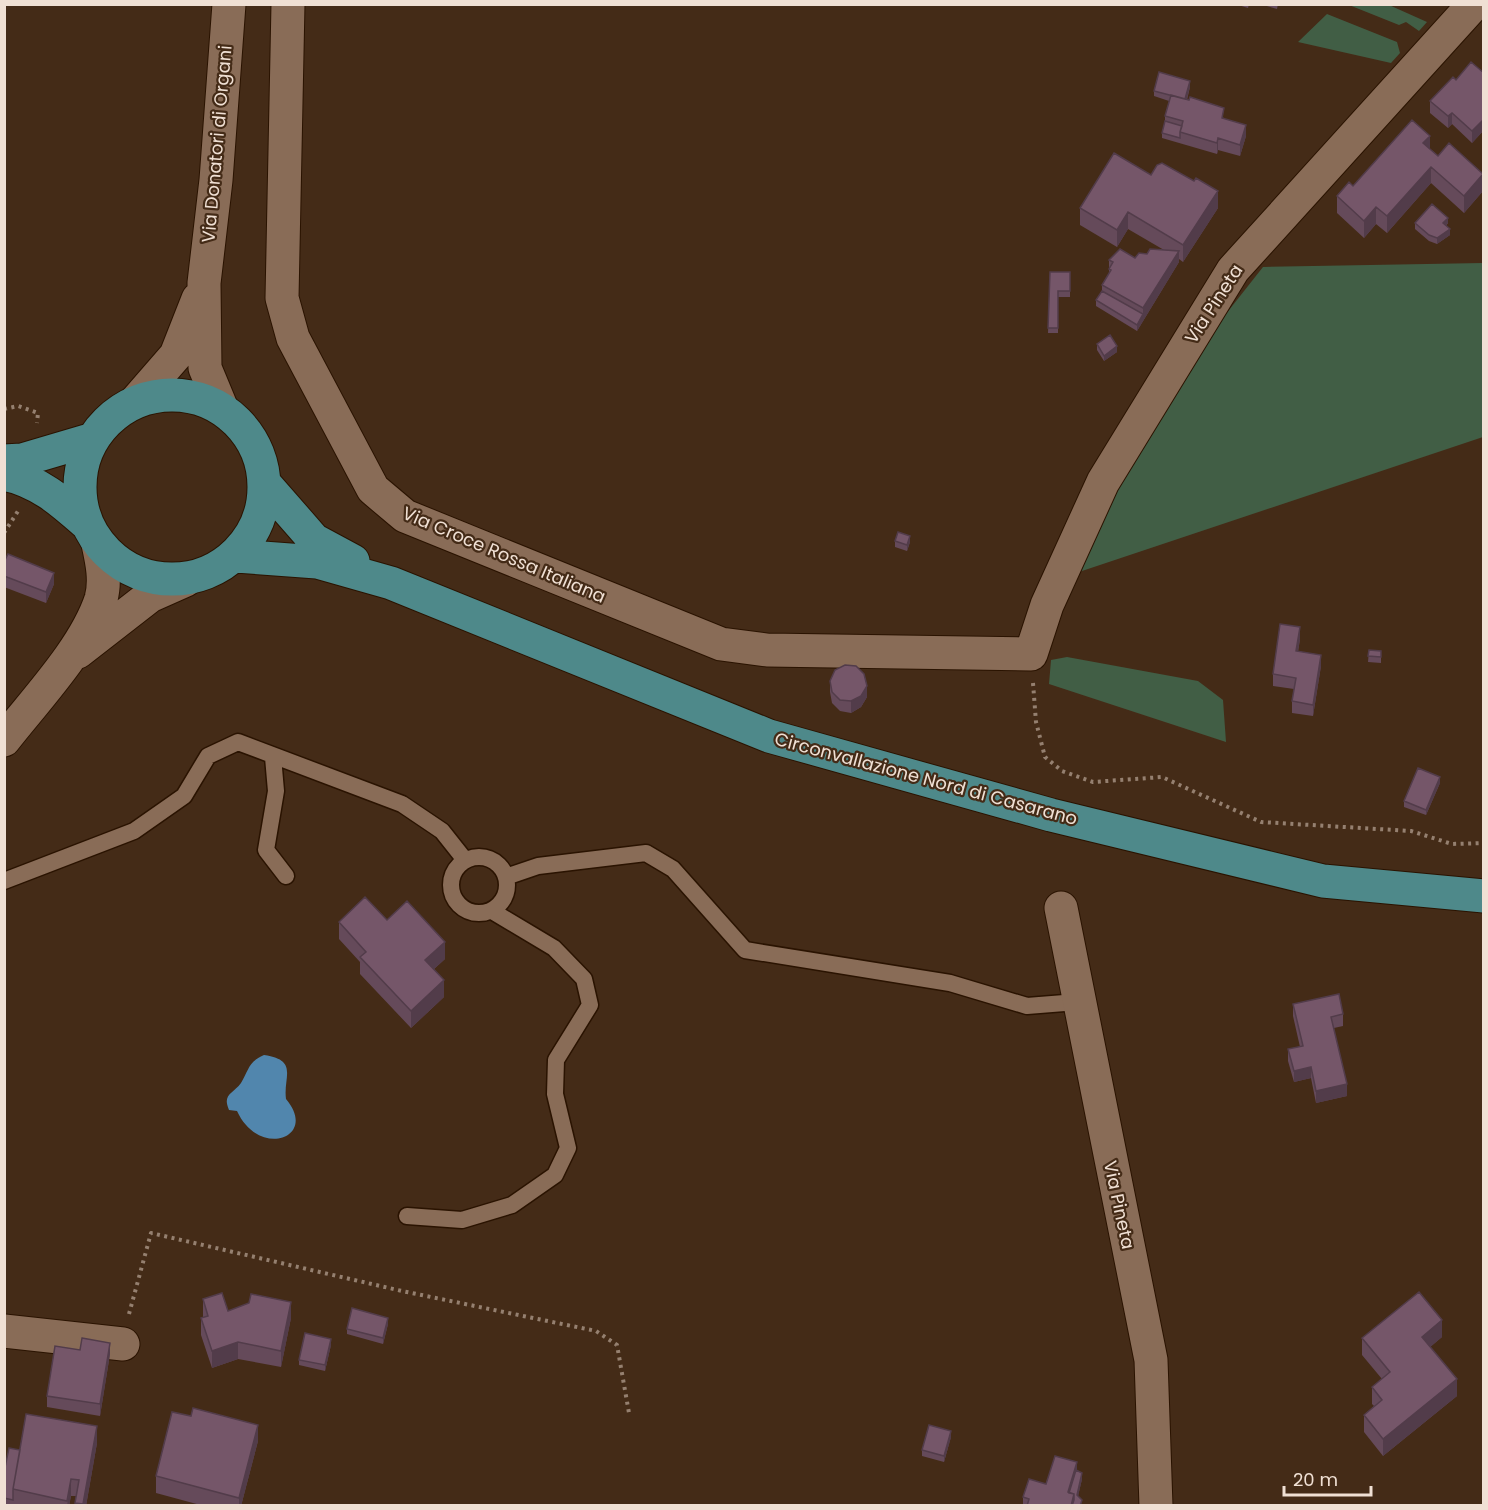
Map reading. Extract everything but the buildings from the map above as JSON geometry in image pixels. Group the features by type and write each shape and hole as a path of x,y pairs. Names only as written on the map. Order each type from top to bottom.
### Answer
{"main road":[{"path":"4,474 24,478 55,496 116,561 137,574 161,580 186,580 213,572 236,556 256,527 262,512 266,485 260,456 245,429 222,409 194,397 165,394 136,401 111,417 93,439 81,467 80,497 93,535"},
{"path":"4,461 22,460 93,439"},
{"name":"Circonvallazione Nord di Casarano","path":"266,485 314,540 391,583"},
{"name":"Circonvallazione Nord di Casarano","path":"236,556 318,562 391,583 769,736 1051,815 1323,882 1484,896"}],"street":[{"name":"Via Donatori di Organi","path":"222,409 205,368 204,283 216,180 229,4"},
{"name":"Via Croce Rossa Italiana","path":"288,4 282,298 293,338 373,489 405,516 721,644 767,650 1031,654"},
{"name":"Via Pineta","path":"1031,654 1047,605 1103,482 1233,270 1474,4"},
{"name":"Via Donatori di Organi","path":"136,401 176,355 204,283"},
{"path":"4,740 63,665 86,630 101,598 104,573 93,535"},
{"path":"63,665 150,596 186,580"},
{"name":"Via Pineta","path":"1060,908 1077,1002 1151,1360 1156,1506"},
{"path":"4,1331 123,1344"}],"lane":[{"path":"4,881 134,831 184,796 208,756 238,742 402,804 442,831 465,860"},
{"path":"273,757 276,791 266,850 286,876"},
{"path":"506,877 538,866 646,853 673,869 745,950 950,983 1027,1006 1077,1002"},
{"path":"484,857 501,868 506,877 505,896 492,911 484,914 466,911 453,898 450,890 453,873 465,860 484,857"},
{"path":"407,1216 462,1220 512,1205 555,1175 568,1148 555,1095 556,1060 590,1005 584,979 554,948 492,911"}],"path":[{"path":"4,409 18,406 38,413 36,434"},
{"path":"1031,654 1035,722 1045,758 1062,771 1093,782 1162,777 1262,822 1411,831 1452,844 1484,843"},
{"path":"123,1344 135,1285 151,1233 402,1291 596,1331 617,1345 629,1413"}],"green space":[{"path":"1349,5 1389,5 1427,22 1419,31 1406,22 1399,25"},
{"path":"1327,14 1397,42 1400,53 1391,63 1298,42"},
{"path":"1483,263 1483,437 1079,572 1104,508 1199,348 1263,267"},
{"path":"1067,657 1198,681 1223,700 1226,742 1049,684 1051,660"}],"water":[{"path":"264,1055 275,1057 286,1065 286,1099 294,1113 295,1124 291,1133 282,1138 271,1139 259,1135 247,1126 237,1111 229,1110 227,1105 229,1095 241,1083 252,1064"}]}
